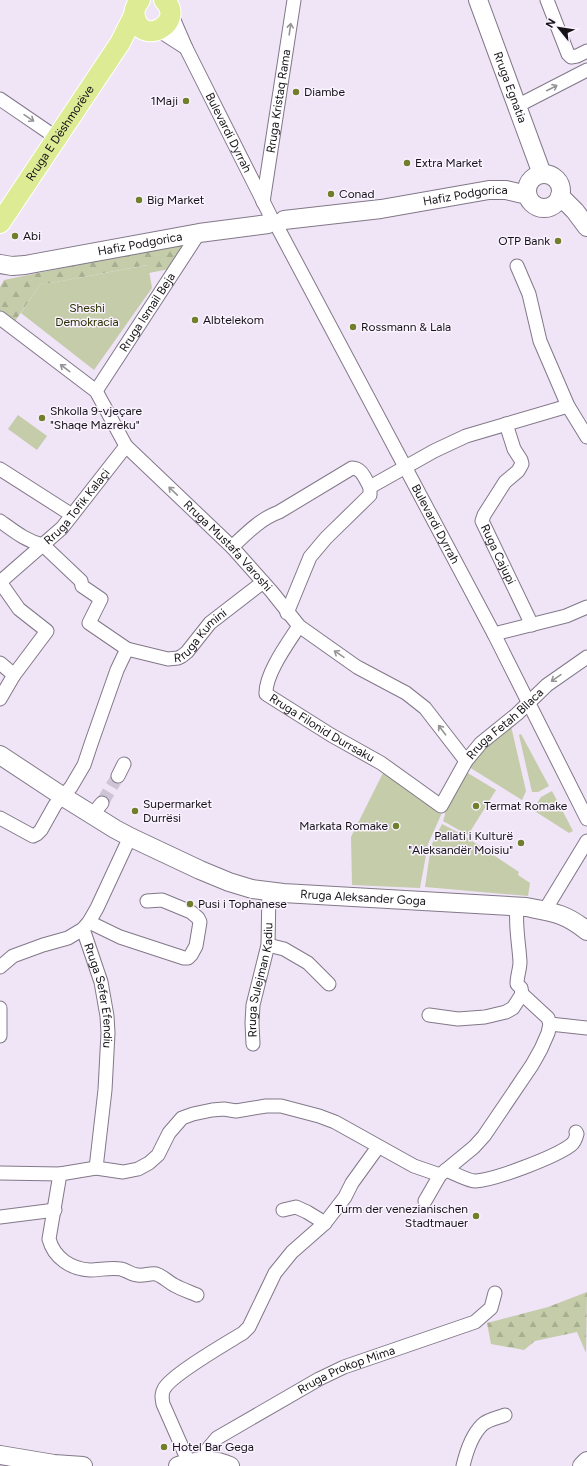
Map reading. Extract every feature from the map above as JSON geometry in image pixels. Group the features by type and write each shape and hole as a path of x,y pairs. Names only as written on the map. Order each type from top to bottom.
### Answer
{"main road":[{"name":"Rruga Egnatia","path":"482,1 542,174"},
{"path":"133,7 138,25 152,31 163,28 170,17 166,3"},
{"name":"Rruga E Dëshmorëve","path":"0,223 120,43 133,7"},
{"name":"Rruga E Dëshmorëve","path":"120,43 132,35 152,31"},
{"path":"542,174 553,176 560,185 560,196 554,205 543,208 532,204 526,190 533,178 542,174"},
{"name":"Hafiz Podgorica","path":"4,268 273,219 381,209 489,190 506,190 527,195"},
{"path":"560,196 576,211 587,226"},
{"name":"Rruga Aleksander Goga","path":"0,755 62,796 97,809 130,837 200,870 252,889 545,910 560,914 587,931"},
{"path":"0,1455 54,1464 83,1466"},
{"path":"190,1463 216,1461 230,1466"},
{"path":"582,1466 587,1461"}],"street":[{"name":"Rruga Kristaq Rama","path":"273,219 294,0"},
{"path":"547,0 568,54 571,57 587,51"},
{"name":"Bulevardi Dyrrah","path":"166,3 186,48 273,219 494,634 587,819"},
{"path":"152,31 186,48"},
{"path":"518,106 587,70"},
{"path":"0,99 57,138"},
{"name":"Rruga Ismail Beja","path":"96,391 199,233"},
{"path":"517,266 529,294 540,341 568,406 587,437"},
{"name":"Rruga Mustafa Varoshi","path":"0,318 96,391 126,446 232,547 272,592 299,626 357,667 406,693 425,708 466,761"},
{"path":"370,487 434,451 466,436 568,406"},
{"name":"Ruga Cajupi","path":"506,424 514,449 522,464 518,470 505,482 484,515 482,522 532,625"},
{"name":"Rruga Tofik Kalaçi","path":"0,521 23,538 32,543 43,545 62,528 126,446"},
{"path":"232,547 267,516 279,512 352,468 357,468 360,470 370,487 370,495 326,538 310,557 288,612"},
{"path":"0,469 72,514"},
{"path":"0,699 14,675 47,630 19,609 0,582 43,545 81,581 82,586 101,599 89,623 127,649 117,670 90,744 84,765 71,787 55,805 41,830 33,836 0,818"},
{"name":"Rruga Kumini","path":"127,649 168,659 182,656 187,652 210,622 263,582"},
{"path":"494,634 566,616 587,607"},
{"name":"Rruga Filonid Durrsaku","path":"299,626 272,672 266,686 266,694 381,763 441,806"},
{"name":"Rruga Fetah Bllaca","path":"441,806 466,761 480,743 517,714 547,685 587,657"},
{"path":"0,663 14,675"},
{"path":"0,966 13,956 68,938 86,926 130,837"},
{"path":"545,910 587,841"},
{"name":"Rruga Sulejman Kadiu","path":"253,1044 253,1005 268,945 270,891"},
{"path":"86,926 184,958 188,958 192,955 196,946 200,922 198,918 191,912 162,900 147,901"},
{"path":"425,1201 443,1173 484,1136 532,1066 545,1041 550,1024 548,1018 522,994 521,988 517,984 520,964 516,922 517,907"},
{"name":"Rruga Sefer Efendiu","path":"86,926 101,982 107,1016 108,1033 105,1090 96,1168"},
{"path":"268,945 284,950 308,964 330,984"},
{"path":"429,1015 458,1019 485,1018 506,1012 513,1008 522,994"},
{"path":"0,1008 0,1036"},
{"path":"550,1024 587,1028"},
{"path":"0,1172 60,1174 96,1168 123,1172 138,1169 149,1163 158,1154 169,1134 182,1118 212,1110 224,1109 236,1111 266,1106 287,1107 336,1122 414,1166 473,1181 482,1180 525,1167 551,1156 572,1144 577,1134 576,1132"},
{"path":"190,1463 163,1404 163,1389 185,1370 243,1333 249,1327 275,1273 283,1262 325,1223 345,1197 352,1183 378,1147"},
{"path":"60,1174 49,1239 51,1246 57,1255 64,1261 82,1269 122,1269 139,1276 153,1274 158,1275 197,1295"},
{"path":"282,1210 296,1207 325,1223"},
{"path":"0,1217 55,1210"},
{"name":"Rruga Prokop Mima","path":"190,1463 206,1450 217,1438 344,1366 475,1322 491,1308 495,1293"},
{"path":"463,1466 470,1446 482,1425 505,1415"}],"green space":[{"path":"184,243 169,269 149,273 147,265 40,285 13,324 0,313 0,287 4,280"},
{"name":"Sheshi Demokracia","path":"148,265 152,288 94,370 21,313 40,285"},
{"path":"18,415 47,436 37,450 8,429"},
{"path":"511,726 526,791 522,800 469,767 483,748"},
{"path":"521,734 549,786 538,792 532,792 519,735"},
{"name":"Markata Romake","path":"385,769 439,807 441,815 428,844 420,888 352,885 351,837"},
{"path":"466,772 496,790 468,835 443,821 445,815 444,808"},
{"path":"552,791 573,831 569,833 533,810 541,797"},
{"path":"442,824 463,835 519,872 518,875 530,883 528,896 425,887 431,846"},
{"path":"587,1292 586,1353 577,1332 535,1341 524,1350 491,1344 487,1323 548,1307"}],"tunnel":[{"path":"102,803 118,776"}],"place":[{"name":"Diambe","path":"296,92"},
{"name":"1Maji","path":"186,101"},
{"name":"Extra Market","path":"407,163"},
{"name":"Conad","path":"331,194"},
{"name":"Big Market","path":"139,200"},
{"name":"Abi","path":"15,236"},
{"name":"OTP Bank","path":"558,241"},
{"name":"Albtelekom","path":"195,320"},
{"name":"Rossmann & Lala","path":"353,327"},
{"name":"Shkolla 9-vjeçare \"Shaqe Mazreku\"","path":"42,418"},
{"name":"Termat Romake","path":"476,806"},
{"name":"Supermarket Durrësi","path":"135,811"},
{"name":"Markata Romake","path":"396,826"},
{"name":"Pallati i Kulturë \"Aleksandër Moisiu\"","path":"521,843"},
{"name":"Pusi i Tophanese","path":"190,904"},
{"name":"Turm der venezianischen Stadtmauer","path":"476,1216"},
{"name":"Hotel Bar Gega","path":"164,1447"}]}
